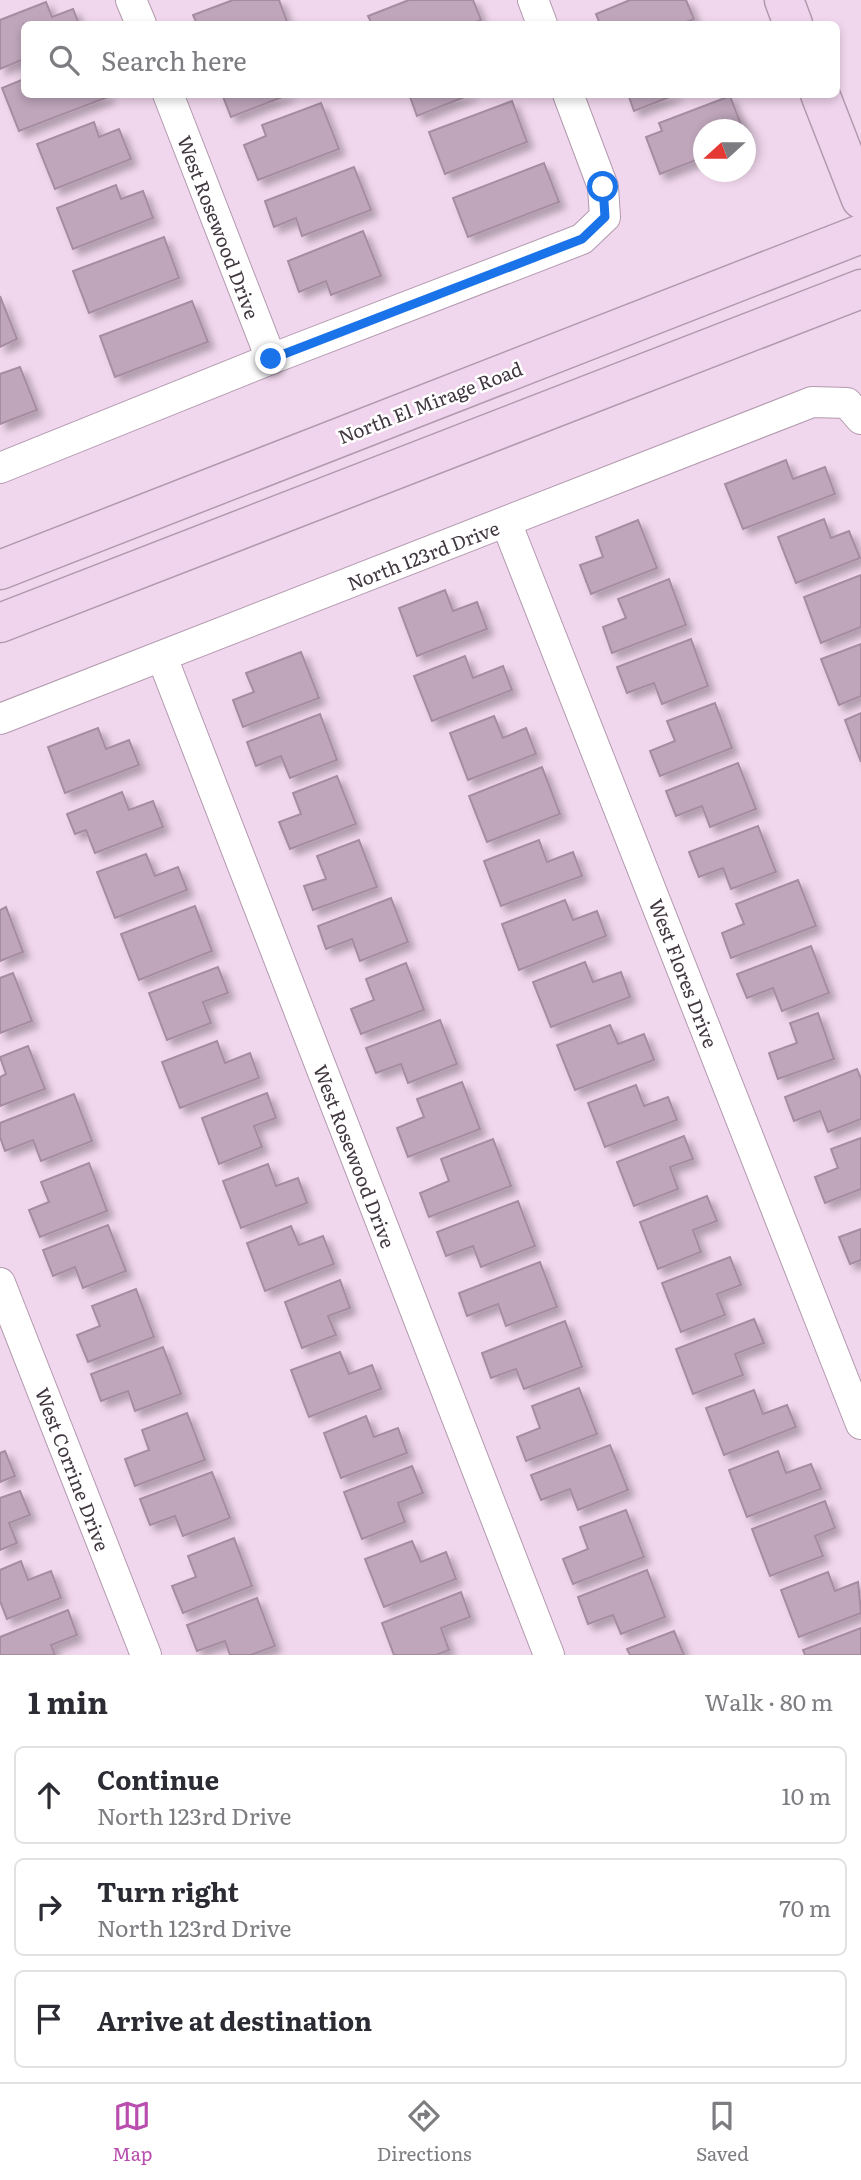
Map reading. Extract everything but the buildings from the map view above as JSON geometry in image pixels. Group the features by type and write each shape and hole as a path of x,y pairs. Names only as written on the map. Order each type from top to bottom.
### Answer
{"main road":[{"path":"783,0 792,21"},
{"path":"822,98 861,199"},
{"name":"North El Mirage Road","path":"0,570 861,234"},
{"path":"0,623 861,289"}],"street":[{"path":"131,0 140,21"},
{"path":"533,0 541,21"},
{"name":"West Rosewood Drive","path":"170,98 271,359"},
{"path":"0,468 271,359 582,239 605,217 603,187 570,98"},
{"name":"North 123rd Drive","path":"0,719 812,402 854,411"},
{"name":"West Flores Drive","path":"506,522 861,1424"},
{"name":"West Rosewood Drive","path":"162,657 549,1655"},
{"name":"West Corrine Drive","path":"0,1283 146,1655"}],"route":[{"path":"271,359 582,239 605,217 603,187"}]}
